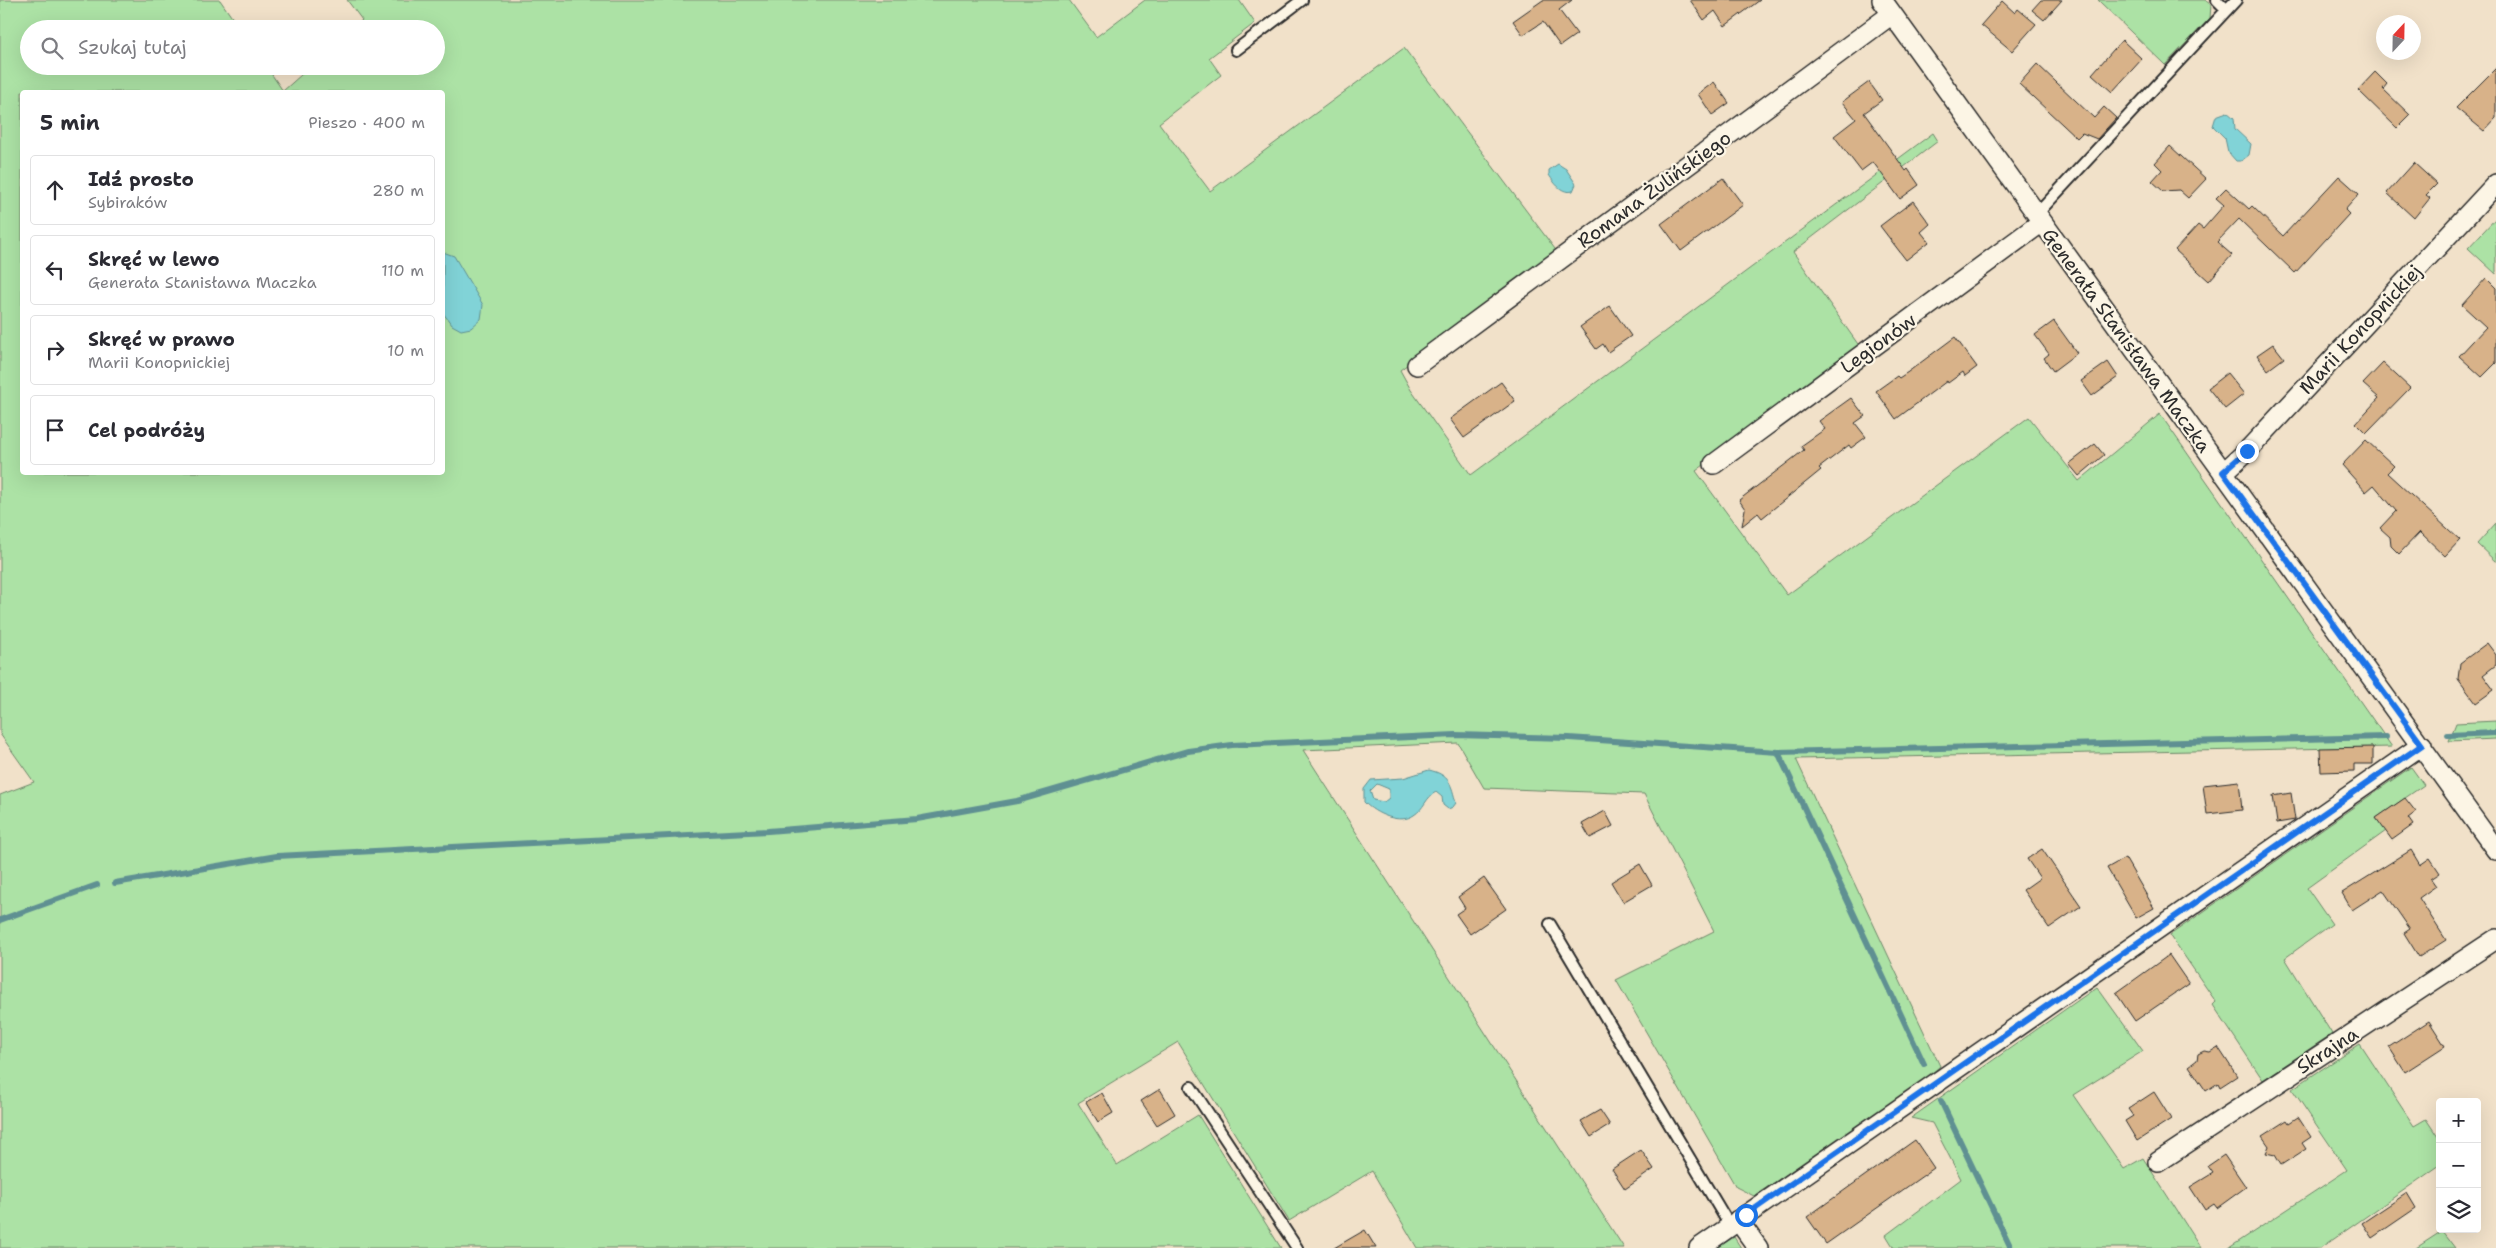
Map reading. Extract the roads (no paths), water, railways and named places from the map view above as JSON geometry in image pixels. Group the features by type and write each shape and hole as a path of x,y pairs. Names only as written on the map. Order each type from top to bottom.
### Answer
{"street":[{"name":"Generała Stanisława Maczka","path":"1887,7 2422,745 2496,850"},
{"name":"Romana Żulińskiego","path":"1417,365 1887,7"},
{"name":"Marii Konopnickiej","path":"2223,472 2247,451 2496,184"},
{"name":"Legionów","path":"1714,464 2039,218"},
{"path":"1699,1248 2422,745"},
{"name":"Skrajna","path":"2158,1162 2496,939"},
{"path":"1734,1223 1758,1248"}],"lane":[{"path":"1236,50 1302,0"},
{"path":"2217,0 2227,10"},
{"path":"2039,218 2236,0"},
{"path":"1550,924 1734,1223"},
{"path":"1191,1087 1297,1248"}],"water":[{"path":"2227,112 2234,118 2235,129 2251,144 2249,155 2241,161 2236,161 2228,152 2225,138 2213,126 2216,116"},
{"path":"1558,164 1566,169 1576,184 1573,191 1562,190 1549,175 1549,170"},
{"path":"445,253 454,256 483,305 481,319 471,328 461,330 452,325 445,316"},
{"path":"1429,770 1436,772 1448,781 1456,803 1448,809 1443,805 1442,797 1436,792 1414,815 1402,819 1388,817 1374,811 1364,802 1364,789 1371,780 1403,778","holes":["1377,784 1389,789 1389,798 1384,802 1373,800 1370,791"]}],"waterway":[{"path":"2448,735 2496,733"},
{"path":"115,883 277,856 768,831 917,819 1017,801 1188,751 1232,745 1456,735 1569,738 1778,752 2386,737"},
{"path":"1778,752 1924,1064"},
{"path":"0,920 97,885"},
{"path":"1941,1101 2011,1248"}]}
